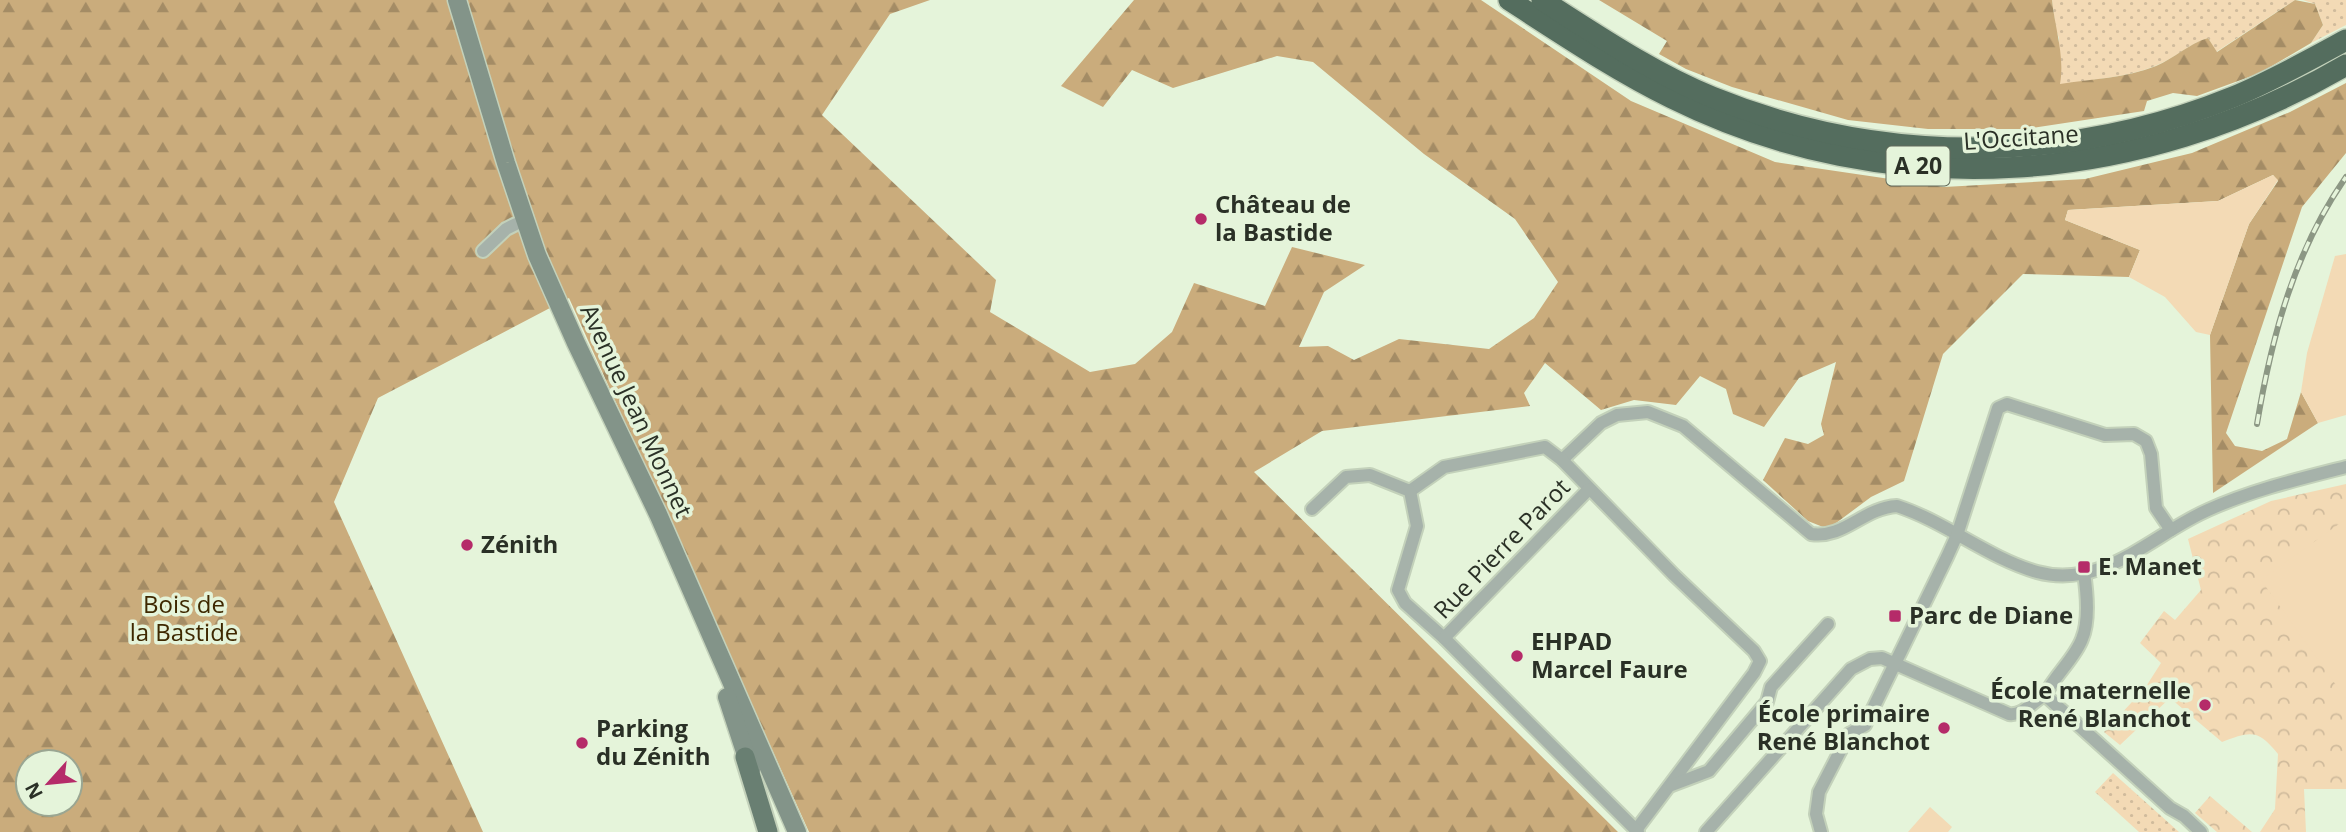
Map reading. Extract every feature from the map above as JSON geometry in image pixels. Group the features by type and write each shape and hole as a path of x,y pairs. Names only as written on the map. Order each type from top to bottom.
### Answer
{"highway":[{"name":"L'Occitane","path":"1509,0 1608,64 1674,99 1738,125 1826,152 1937,169 2007,169 2065,164 2162,145 2276,101 2346,65"},
{"name":"L'Occitane","path":"1542,0 1665,75 1741,108 1778,121 1856,139 1948,148 2041,146 2122,133 2232,97 2273,79 2346,40"}],"main road":[{"name":"Avenue Jean Monnet","path":"447,0 496,168 516,224 558,324 716,663 745,757 779,832"},
{"name":"Avenue Jean Monnet","path":"457,0 537,255 658,514 797,832"},
{"path":"745,757 768,832"}],"street":[{"path":"483,251 506,229 516,224"},
{"path":"1821,832 1816,814 1819,792 1849,733 1866,724 1957,535 1998,408 2007,404 2105,435 2134,434 2146,441 2157,508 2171,530"},
{"path":"1562,460 1601,423 1617,415 1647,412 1682,426 1811,534 1822,536 1835,533 1869,512 1897,506 2038,572 2068,576 2113,565 2207,510 2257,491 2346,467"},
{"path":"1545,447 1562,460 1754,652 1760,661 1748,682 1637,831 1444,638 1405,603 1398,590 1417,526 1410,491 1444,467 1545,447"},
{"path":"1312,509 1346,477 1370,475 1410,491"},
{"name":"Rue Pierre Parot","path":"1444,638 1589,489"},
{"path":"1706,832 1852,669 1870,659 1882,658 2009,714 2022,713 2035,699 2045,695 2054,677 2082,639 2087,622 2084,573"},
{"path":"1671,785 1709,771 1767,702 1770,687 1828,624"},
{"path":"2045,695 2170,808 2184,816 2201,832"}],"green space":[{"name":"Bois de la Bastide","path":"0,0 930,0 890,14 822,115 996,280 990,312 1090,372 1135,364 1172,332 1194,283 1265,306 1292,247 1365,265 1324,292 1299,347 1328,346 1354,360 1399,339 1489,349 1534,318 1558,282 1515,219 1424,154 1313,62 1277,56 1173,88 1132,70 1103,107 1061,86 1134,0 1481,0 1631,101 1775,162 1944,187 2085,179 2192,153 2290,112 2346,83 2346,153 2302,207 2226,433 2235,446 2262,451 2287,439 2301,392 2318,423 2213,493 2210,335 2249,224 2278,181 2273,175 2218,201 2068,210 2065,220 2140,250 2129,277 2023,274 1943,354 1904,481 1871,497 1828,529 1808,521 1763,480 1785,438 1808,444 1824,435 1821,424 1836,362 1799,378 1764,427 1733,414 1726,389 1700,376 1676,405 1634,400 1601,410 1545,363 1524,393 1530,406 1322,431 1254,472 1618,832 809,832 569,298 378,398 334,502 483,832 0,832"},
{"path":"1599,0 2052,0 2060,53 2060,84 2145,70 2208,38 2217,52 2295,0 2315,4 2323,25 2311,43 2260,73 2197,96 2173,93 2147,101 2144,111 2025,129 1928,129 1848,120 1732,87 1686,69 1659,54 1667,41"},
{"path":"2052,0 2295,0 2216,52 2208,38 2144,70 2059,85 2059,38"},
{"path":"2303,0 2346,0 2346,25 2311,43 2323,25 2315,4"},
{"path":"2273,175 2278,180 2249,224 2210,335 2196,332 2165,297 2129,277 2140,250 2065,220 2068,210 2218,201"},
{"path":"2346,254 2346,415 2318,423 2301,392 2307,353 2335,256"},
{"path":"2346,484 2346,789 2304,789 2306,832 2260,832 2275,809 2278,754 2259,736 2247,734 2222,742 2170,698 2120,745 2104,732 2145,688 2161,663 2140,643 2164,611 2175,620 2201,590 2188,539 2271,501"},
{"path":"2346,519 2346,699 2261,580"},
{"path":"2113,773 2179,832 2139,832 2095,792"},
{"path":"2210,796 2252,832 2217,832 2195,813"},
{"path":"1930,807 1952,827 1948,832 1908,832"}],"railway":[{"path":"2257,424 2270,358 2288,295 2312,235 2346,177"}],"place":[{"name":"Château de la Bastide","path":"1201,219"},
{"name":"Zénith","path":"467,545"},
{"name":"E. Manet","path":"2084,567"},
{"name":"Parc de Diane","path":"1895,616"},
{"name":"EHPAD Marcel Faure","path":"1517,656"},
{"name":"École maternelle René Blanchot","path":"2205,705"},
{"name":"École primaire René Blanchot","path":"1944,728"},
{"name":"Parking du Zénith","path":"582,743"}]}
